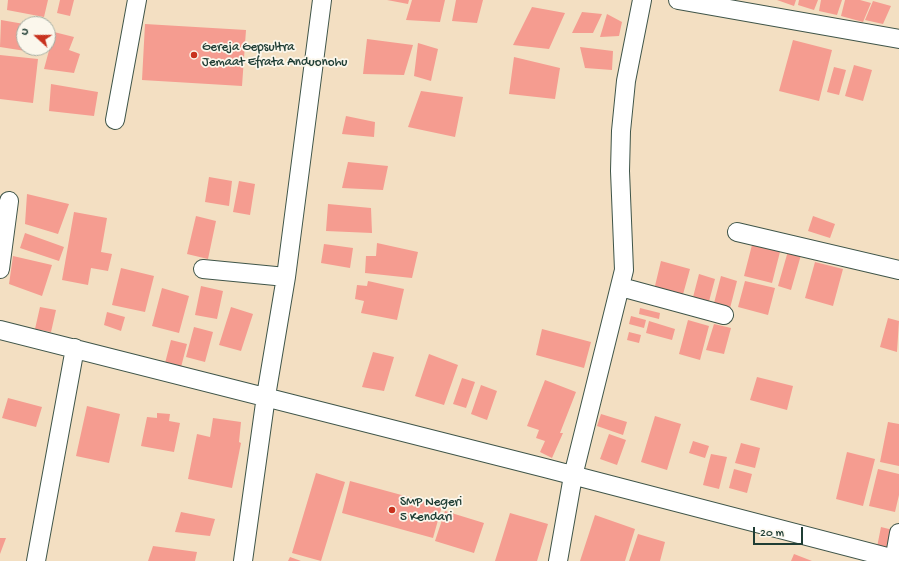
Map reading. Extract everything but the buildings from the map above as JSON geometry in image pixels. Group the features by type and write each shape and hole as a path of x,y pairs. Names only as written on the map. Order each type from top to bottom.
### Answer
{"street":[{"path":"115,120 137,0"},
{"path":"243,561 266,396 286,277 322,0"},
{"path":"558,561 573,476 624,270 620,171 621,131 626,81 642,0"},
{"path":"678,0 899,40"},
{"path":"0,269 9,201"},
{"path":"737,232 899,270"},
{"path":"202,269 286,277"},
{"path":"621,286 724,315"},
{"path":"0,330 266,396 896,560 899,534"},
{"path":"36,561 75,348"}],"place":[{"name":"Gereja Gepsultra Jemaat Efrata Anduonohu","path":"194,55"},
{"name":"SMP Negeri 5 Kendari","path":"392,510"}]}
